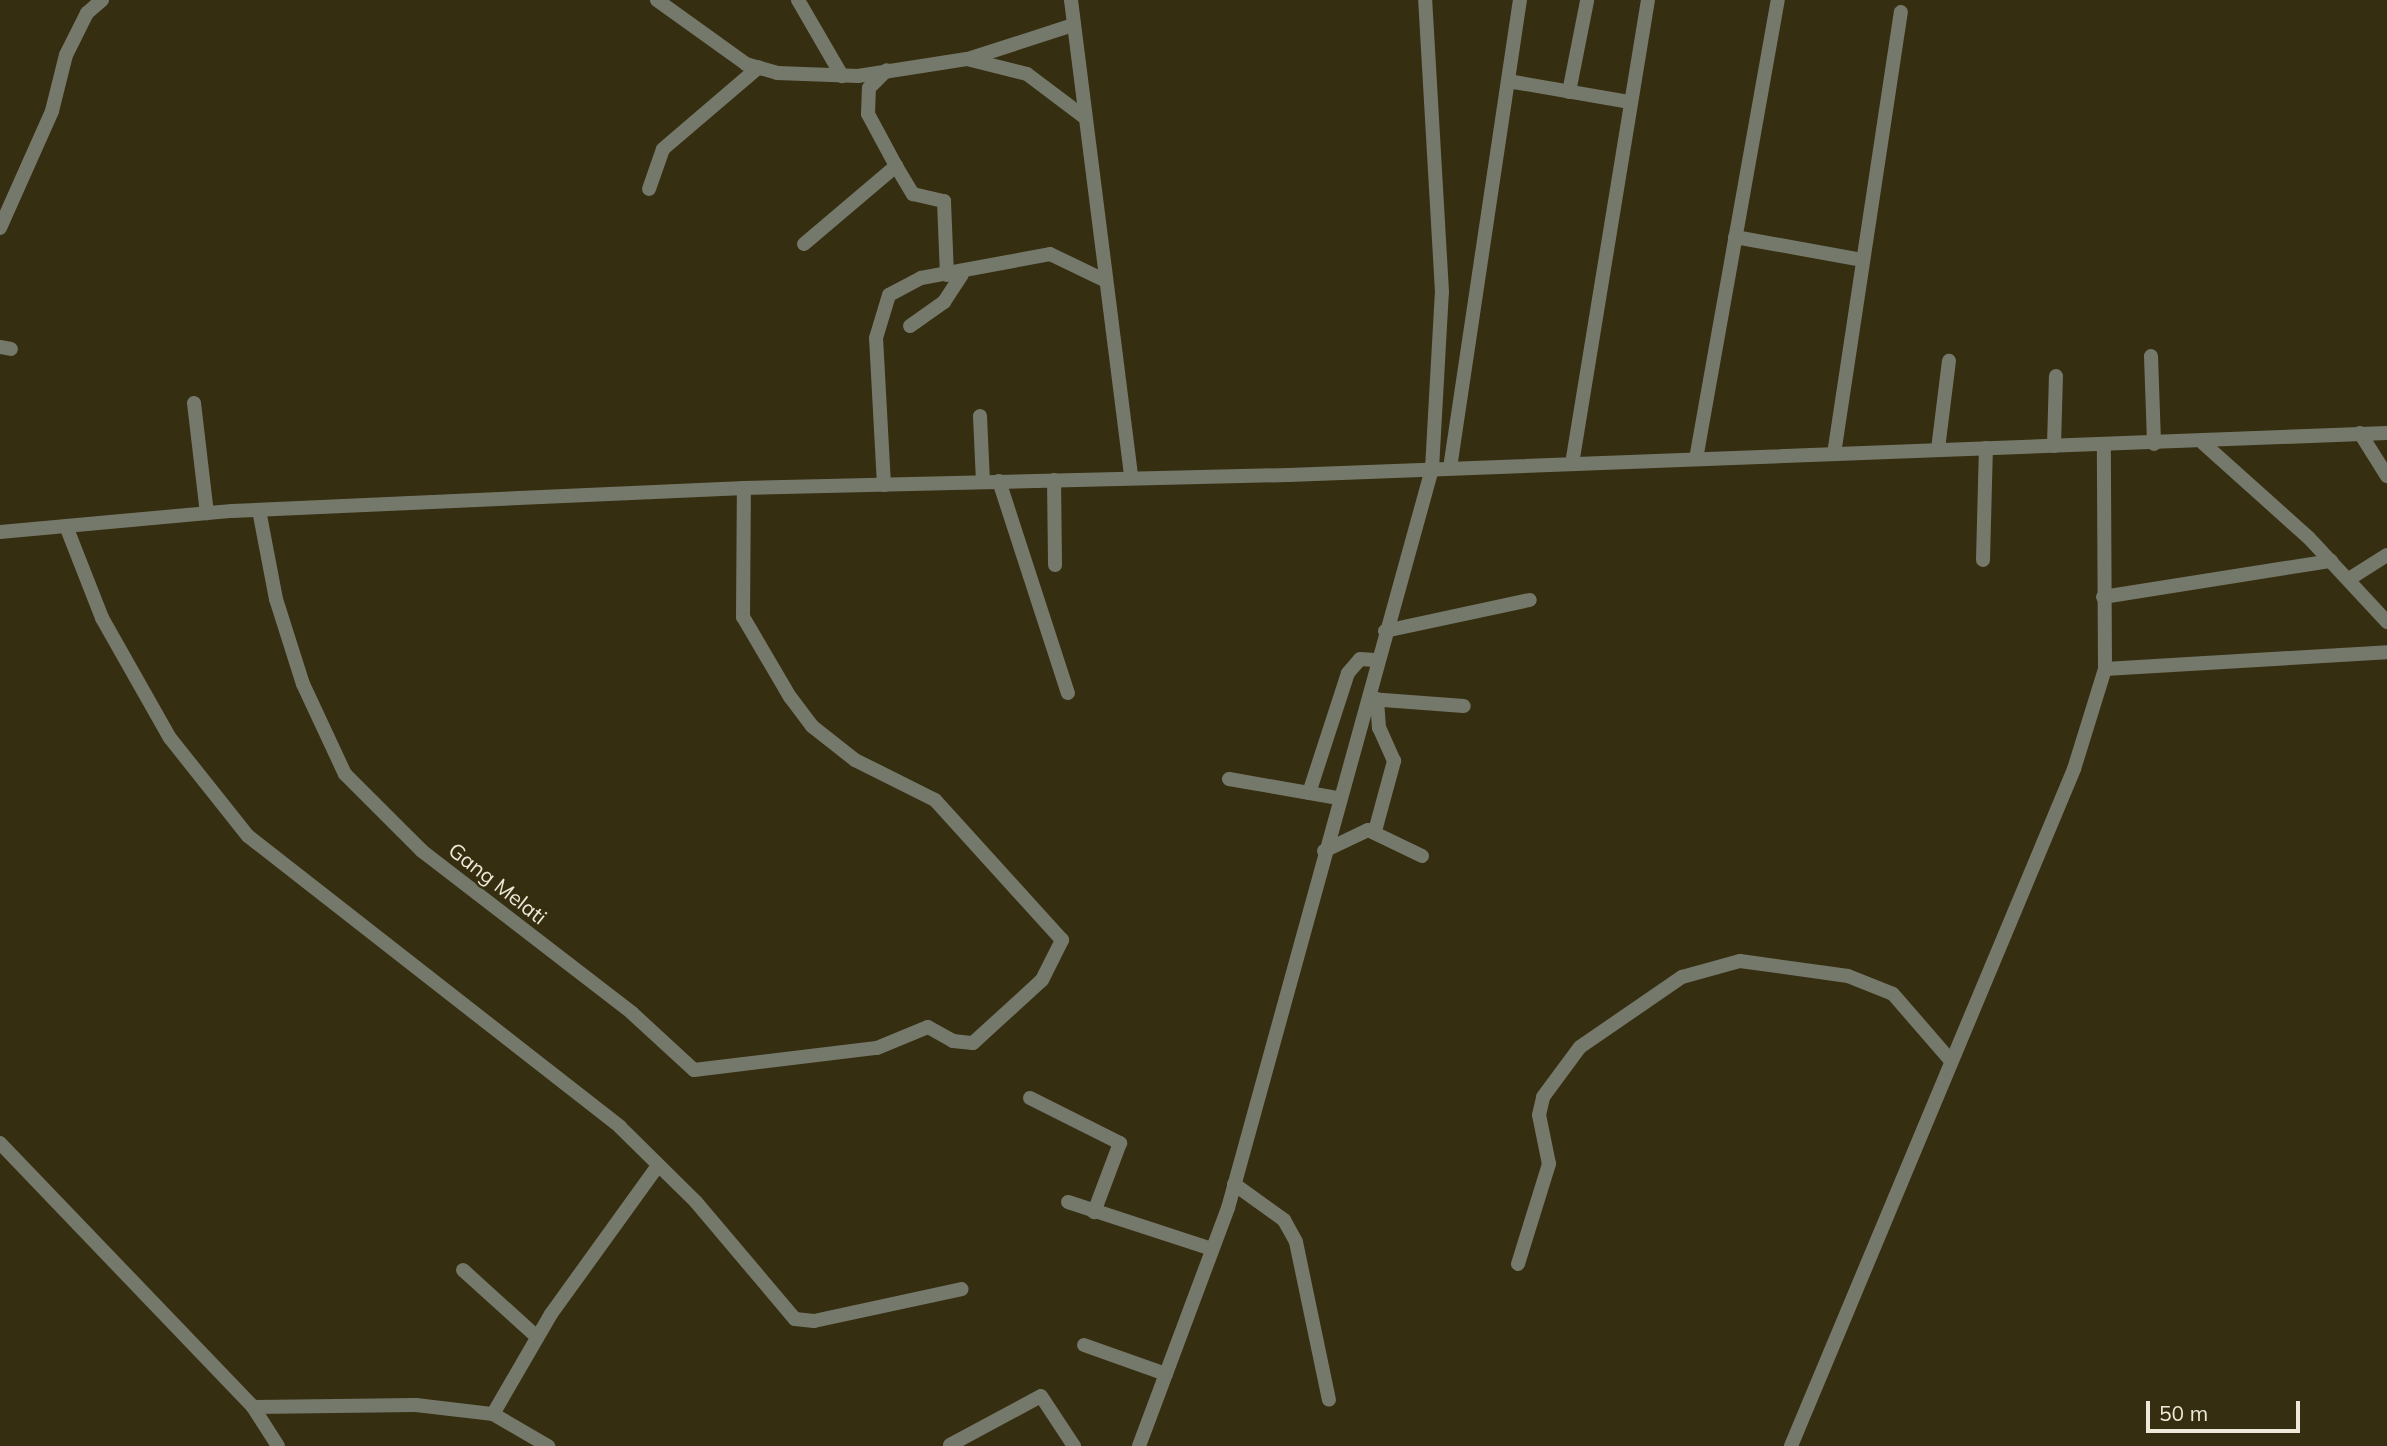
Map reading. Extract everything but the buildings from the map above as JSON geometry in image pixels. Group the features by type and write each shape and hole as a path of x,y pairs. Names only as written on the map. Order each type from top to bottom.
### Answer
{"street":[{"path":"0,228 52,111 66,55 87,13 102,0"},
{"path":"657,0 758,67 842,76 967,59 1073,25"},
{"path":"798,0 842,76"},
{"path":"1071,0 1083,116 1131,477"},
{"path":"1139,1446 1234,1184 1338,797 1371,699 1375,660 1432,469 1442,292 1424,0"},
{"path":"1450,468 1520,0"},
{"path":"1572,464 1647,0"},
{"path":"1696,459 1778,0"},
{"path":"1569,92 1587,1"},
{"path":"1834,454 1901,12"},
{"path":"967,59 1027,74 1083,116"},
{"path":"649,189 663,149 758,67"},
{"path":"887,70 869,88 868,114 913,194 944,201 955,274 944,302 910,326"},
{"path":"1508,81 1630,102"},
{"path":"804,244 895,166"},
{"path":"1735,237 1863,260"},
{"path":"884,485 876,357 880,310 905,284 1050,254 1104,280"},
{"path":"2151,356 2154,444"},
{"path":"1938,449 1949,361"},
{"path":"2054,446 2056,376"},
{"path":"194,403 207,513"},
{"path":"980,416 983,482"},
{"path":"2360,433 2387,476"},
{"path":"0,531 207,513 744,488 1432,469 1938,449 2203,443 2384,433"},
{"path":"2203,443 2331,561 2387,622"},
{"path":"1791,1446 2074,769 2105,669 2104,444"},
{"path":"1983,560 1986,448"},
{"path":"1054,480 1055,565"},
{"path":"999,481 1068,693"},
{"name":"Gang Melati","path":"259,510 276,600 320,725 345,774 422,851 632,1013 694,1070 895,1042 928,1027 973,1043 1042,980 1062,940 934,800 855,760 812,726 790,697 743,617 744,488"},
{"path":"66,526 102,618 170,738 248,836 620,1127 657,1167 696,1202 795,1319 814,1321 962,1289"},
{"path":"2349,579 2387,555"},
{"path":"2103,597 2331,561"},
{"path":"1385,631 1530,600"},
{"path":"2105,669 2387,652"},
{"path":"1309,793 1348,673 1360,659 1375,660"},
{"path":"1371,699 1464,706"},
{"path":"1371,699 1379,729 1394,761 1375,831"},
{"path":"1229,779 1338,797"},
{"path":"1324,851 1360,831 1375,831 1422,856"},
{"path":"1518,1264 1549,1164 1539,1115 1543,1097 1580,1047 1682,977 1740,961 1848,976 1893,994 1951,1061"},
{"path":"1030,1098 1119,1143 1094,1212"},
{"path":"0,1143 253,1407 278,1446"},
{"path":"493,1414 537,1337 657,1167"},
{"path":"1234,1184 1284,1220 1297,1242 1329,1400"},
{"path":"1068,1202 1212,1249"},
{"path":"463,1270 537,1337"},
{"path":"1084,1345 1166,1374"},
{"path":"950,1445 1041,1396 1074,1446"},
{"path":"253,1407 416,1405 493,1414 548,1446"}]}
